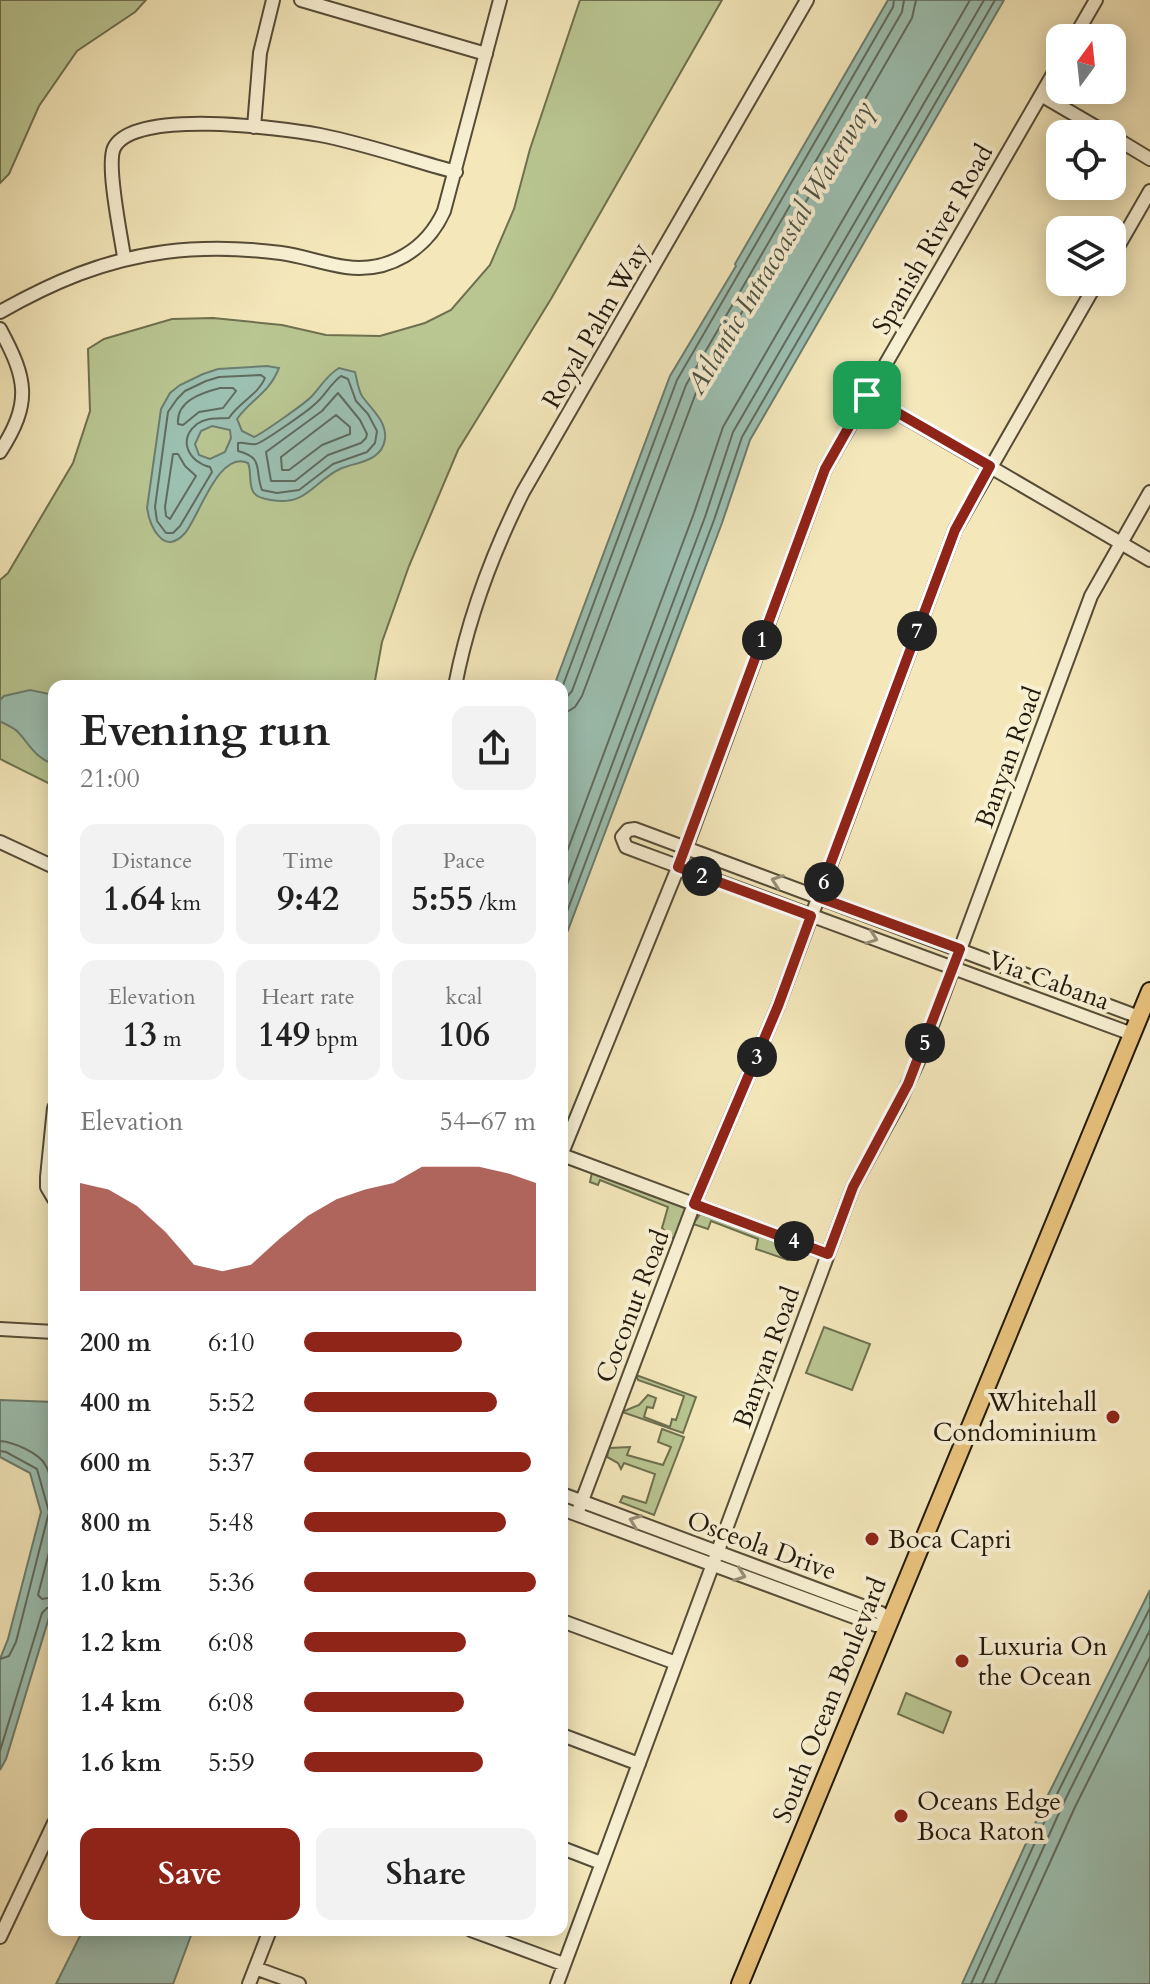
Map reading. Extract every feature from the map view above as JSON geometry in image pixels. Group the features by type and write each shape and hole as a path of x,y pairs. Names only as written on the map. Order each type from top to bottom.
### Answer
{"main road":[{"name":"South Ocean Boulevard","path":"740,1984 1150,991"}],"street":[{"path":"254,127 260,53 273,0"},
{"path":"301,0 486,54"},
{"path":"0,312 52,284 124,257 230,248 284,253 354,268 380,266 406,255 432,233 444,211 500,0"},
{"name":"Royal Palm Way","path":"457,680 479,594 523,492 807,0"},
{"path":"1082,24 1096,0"},
{"name":"Spanish River Road","path":"568,1139 686,848 825,469 1046,86"},
{"path":"1041,95 1084,120"},
{"path":"124,257 112,168 113,150 121,139 146,127 180,123 308,133 352,142 456,172"},
{"path":"1126,145 1150,159"},
{"path":"1126,233 1150,191"},
{"name":"Coconut Road","path":"579,1508 694,1204 778,1006 955,530 1089,296"},
{"path":"0,329 17,360 23,389 19,418 0,452"},
{"path":"867,395 1150,560"},
{"name":"Banyan Road","path":"557,1984 860,1173 908,1084 1091,596 1150,492"},
{"name":"Via Cabana","path":"1132,1034 626,847 622,837 628,830 635,829 1139,1017"},
{"path":"0,843 48,864"},
{"path":"568,1156 828,1254"},
{"path":"48,1167 48,1189"},
{"path":"0,1329 48,1332"},
{"name":"Osceola Drive","path":"568,1499 579,1508 714,1558 881,1613 887,1623"},
{"name":"Osceola Drive","path":"568,1509 579,1508"},
{"path":"568,1623 676,1663"},
{"path":"568,1737 639,1764"},
{"path":"0,1937 48,1836"},
{"path":"568,1850 601,1863"},
{"path":"249,1984 268,1936"},
{"path":"487,1936 563,1964"},
{"path":"255,1968 299,1984"}],"green space":[{"path":"0,0 146,0 135,12 77,51 39,106 9,174 0,183"},
{"path":"580,0 722,0 551,299 458,450 409,566 382,642 375,680 48,680 48,783 0,759 0,580 8,573 73,463 90,411 88,349 104,339 172,319 213,318 282,325 326,335 380,336 425,323 451,310 490,265 514,209 530,149"},
{"path":"592,1172 683,1206 686,1210 675,1239 663,1234 668,1207 600,1180 598,1185 590,1182"},
{"path":"701,1213 798,1248 795,1258 790,1256 788,1260 756,1249 758,1239 711,1221 708,1229 693,1224"},
{"path":"824,1327 870,1344 852,1390 806,1373"},
{"path":"636,1375 696,1397 683,1433 622,1412 639,1405 648,1395 656,1398 653,1408 647,1407 644,1417 670,1427 672,1419 676,1420 684,1396 638,1380"},
{"path":"662,1429 684,1437 654,1515 620,1502 623,1496 646,1503 655,1474 624,1463 621,1469 618,1463 607,1457 609,1448 630,1447 627,1455 663,1465 671,1447 658,1442"},
{"path":"906,1693 951,1712 943,1733 898,1714"}],"water":[{"name":"Atlantic Intracoastal Waterway","path":"888,0 1004,0 750,440 722,523 568,930 568,680 556,680 670,376"},
{"path":"279,368 270,384 237,419 242,431 254,437 308,399 339,368 355,372 362,396 384,427 383,446 374,456 332,473 293,500 264,499 256,495 251,487 248,463 238,461 219,475 185,533 177,540 165,541 155,531 147,508 161,409 170,393 180,385 218,369","holes":["212,426 230,430 231,438 225,452 210,459 199,455 195,444 201,431"]},
{"path":"30,690 48,694 48,762 18,732 0,721 0,700 4,696"},
{"path":"0,1400 48,1402 48,1621 0,1770 0,1659 41,1512 30,1473 0,1457"},
{"path":"1150,1590 1150,1984 962,1984 1048,1795"},
{"path":"80,1936 191,1936 173,1984 56,1984"}],"place":[{"name":"Whitehall Condominium","path":"1113,1417"},
{"name":"Boca Capri","path":"872,1539"},
{"name":"Luxuria On the Ocean","path":"962,1661"},
{"name":"Oceans Edge Boca Raton","path":"901,1816"}],"route":[{"path":"867,395 990,466 955,530 818,897 960,949 921,1055 899,1103 853,1187 828,1254 694,1204 778,1006 811,916 678,867 825,469 867,395"}]}
